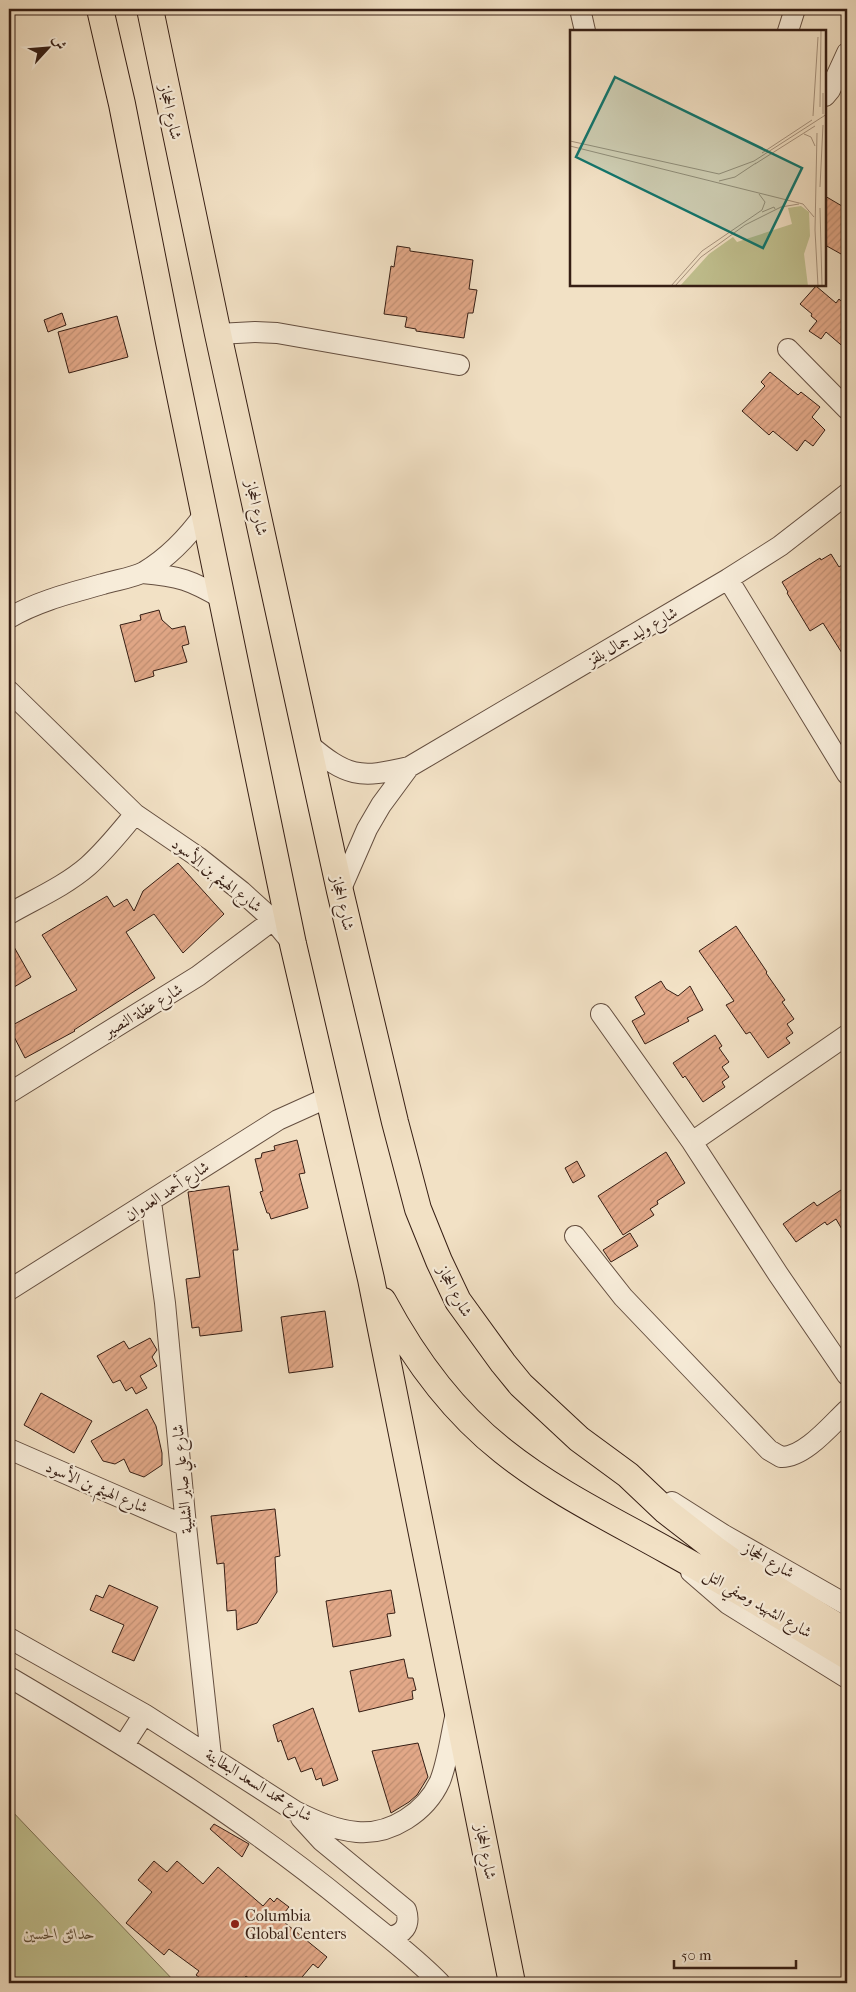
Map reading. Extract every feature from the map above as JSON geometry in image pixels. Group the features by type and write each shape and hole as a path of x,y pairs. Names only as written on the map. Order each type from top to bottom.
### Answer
{"main road":[{"name":"شارع الحجاز","path":"100,9 122,104 293,944 371,1279 512,1983"},
{"name":"شارع الحجاز","path":"153,12 218,334 340,891 394,1122 418,1209 448,1282 486,1341 521,1385 579,1439 628,1475"},
{"name":"شارع الحجاز","path":"371,1279 420,1363 470,1421 502,1450 532,1473 577,1502 668,1551"},
{"name":"شارع الشهيد وصفي التل","path":"628,1475 666,1511 715,1549 743,1569 838,1625 847,1656"},
{"name":"شارع الشهيد وصفي التل","path":"668,1551 838,1625"}],"street":[{"path":"580,9 585,30"},
{"path":"788,30 795,9"},
{"path":"826,95 847,53"},
{"path":"218,334 277,333 459,366"},
{"path":"788,349 847,409"},
{"name":"شارع وليد جمال بلقز","path":"308,743 337,767 355,774 381,774 409,767 728,580 780,546 847,494"},
{"path":"9,618 18,608 142,573 161,560 185,539 205,513"},
{"path":"142,573 168,575 191,581 223,599"},
{"path":"728,580 847,774"},
{"name":"شارع الهيثم بن الأسود","path":"9,693 135,814 198,857 241,891 272,920 293,944"},
{"name":"شارع وليد جمال بلقز","path":"340,891 370,823 409,767"},
{"path":"9,914 71,879 88,866 102,853 135,814"},
{"name":"شارع عقلة النصير","path":"9,1093 198,976 272,920"},
{"path":"601,1014 692,1142 778,1274 847,1375"},
{"path":"692,1142 847,1036"},
{"name":"شارع أحمد العدوان","path":"9,1290 278,1120 328,1097"},
{"name":"شارع علي صابر الشلبية","path":"151,1202 165,1302 186,1526 211,1756"},
{"path":"575,1236 623,1297 769,1450 781,1458 795,1455 804,1450 847,1410"},
{"name":"شارع الهيثم بن الأسود","path":"9,1449 186,1526"},
{"name":"شارع الحجاز","path":"668,1551 728,1604 847,1678"},
{"name":"شارع محمد السعد البطاينة","path":"9,1638 144,1714 295,1811 329,1826 358,1832 376,1831 408,1819 432,1795 440,1779 458,1706"},
{"path":"9,1677 124,1745 259,1836 324,1885 388,1937 440,1983"},
{"path":"124,1745 144,1714"},
{"path":"295,1811 322,1841 406,1910 407,1926 403,1932 396,1936 388,1937"}],"green space":[{"name":"حدائق الحسين","path":"9,1808 176,1983 9,1983"}],"building":[{"path":"826,197 847,209 847,248 841,254 826,246"},
{"path":"397,246 410,248 410,251 473,260 469,289 477,290 473,313 468,313 464,338 416,331 416,329 405,327 407,317 384,314 391,266 394,267"},
{"path":"816,286 836,303 839,299 847,306 847,350 826,332 821,339 809,331 817,321 800,304"},
{"path":"62,313 66,325 48,332 44,320"},
{"path":"117,316 128,357 69,373 58,332"},
{"path":"770,372 798,395 801,392 820,407 812,417 825,430 813,446 805,440 797,451 773,431 769,435 742,411 765,386 761,382"},
{"path":"831,554 839,567 842,565 847,573 847,661 823,623 810,631 782,582 820,558 821,560"},
{"path":"159,610 162,620 172,629 185,626 189,644 182,646 187,662 153,671 154,676 135,682 120,625 141,620 140,615"},
{"path":"178,863 224,914 183,953 154,914 126,932 155,978 75,1031 25,1058 9,1027 77,990 42,935 107,896 114,907 127,899 134,911 143,891"},
{"path":"736,926 785,1000 782,1002 794,1019 787,1024 793,1033 786,1038 790,1043 768,1058 750,1032 746,1034 726,1005 734,1001 699,951"},
{"path":"9,938 31,977 9,990"},
{"path":"661,981 666,989 678,996 690,986 703,1010 687,1018 689,1021 645,1044 632,1021 645,1014 635,997"},
{"path":"715,1035 722,1046 719,1048 729,1062 722,1067 729,1077 722,1082 725,1087 703,1102 685,1076 683,1078 673,1063"},
{"path":"297,1140 305,1173 299,1174 308,1208 271,1219 260,1192 263,1191 255,1159 261,1158 262,1153 275,1150 274,1146"},
{"path":"666,1152 685,1183 657,1201 658,1204 650,1209 654,1215 623,1235 598,1196"},
{"path":"577,1161 585,1176 573,1183 565,1168"},
{"path":"229,1186 238,1250 233,1250 242,1331 200,1336 199,1327 192,1328 186,1279 200,1277 188,1192"},
{"path":"847,1186 847,1238 836,1219 827,1225 825,1222 796,1242 783,1224 814,1202 817,1206"},
{"path":"630,1233 638,1246 611,1262 603,1250"},
{"path":"325,1311 333,1367 289,1373 281,1317"},
{"path":"150,1338 157,1350 152,1357 157,1366 140,1376 147,1388 136,1394 132,1387 126,1391 120,1380 113,1383 97,1356 124,1341 129,1349"},
{"path":"41,1393 92,1421 74,1453 24,1425"},
{"path":"147,1409 156,1426 162,1453 162,1465 144,1477 130,1472 124,1459 115,1464 103,1461 91,1441"},
{"path":"275,1509 280,1556 275,1557 277,1592 257,1623 237,1630 236,1610 227,1611 224,1563 217,1564 211,1516"},
{"path":"109,1585 158,1607 134,1661 112,1652 124,1625 90,1610 96,1595 103,1598"},
{"path":"391,1590 395,1613 387,1614 391,1636 333,1647 326,1601"},
{"path":"404,1659 408,1678 413,1678 416,1690 412,1691 413,1699 359,1712 350,1671"},
{"path":"313,1708 338,1780 323,1786 321,1778 316,1780 312,1768 301,1772 295,1757 288,1760 281,1740 278,1742 273,1725"},
{"path":"418,1743 428,1777 417,1795 391,1813 372,1751"},
{"path":"214,1824 249,1844 242,1857 210,1829"},
{"name":"Columbia Global Centers","path":"154,1861 167,1872 177,1861 203,1884 218,1867 263,1906 270,1898 274,1902 277,1898 289,1907 285,1912 289,1915 284,1922 327,1957 318,1968 313,1964 297,1983 255,1983 246,1976 240,1983 207,1983 196,1975 199,1971 169,1949 164,1955 126,1923 152,1892 138,1880"}],"place":[{"name":"Columbia Global Centers","path":"235,1924"}]}
